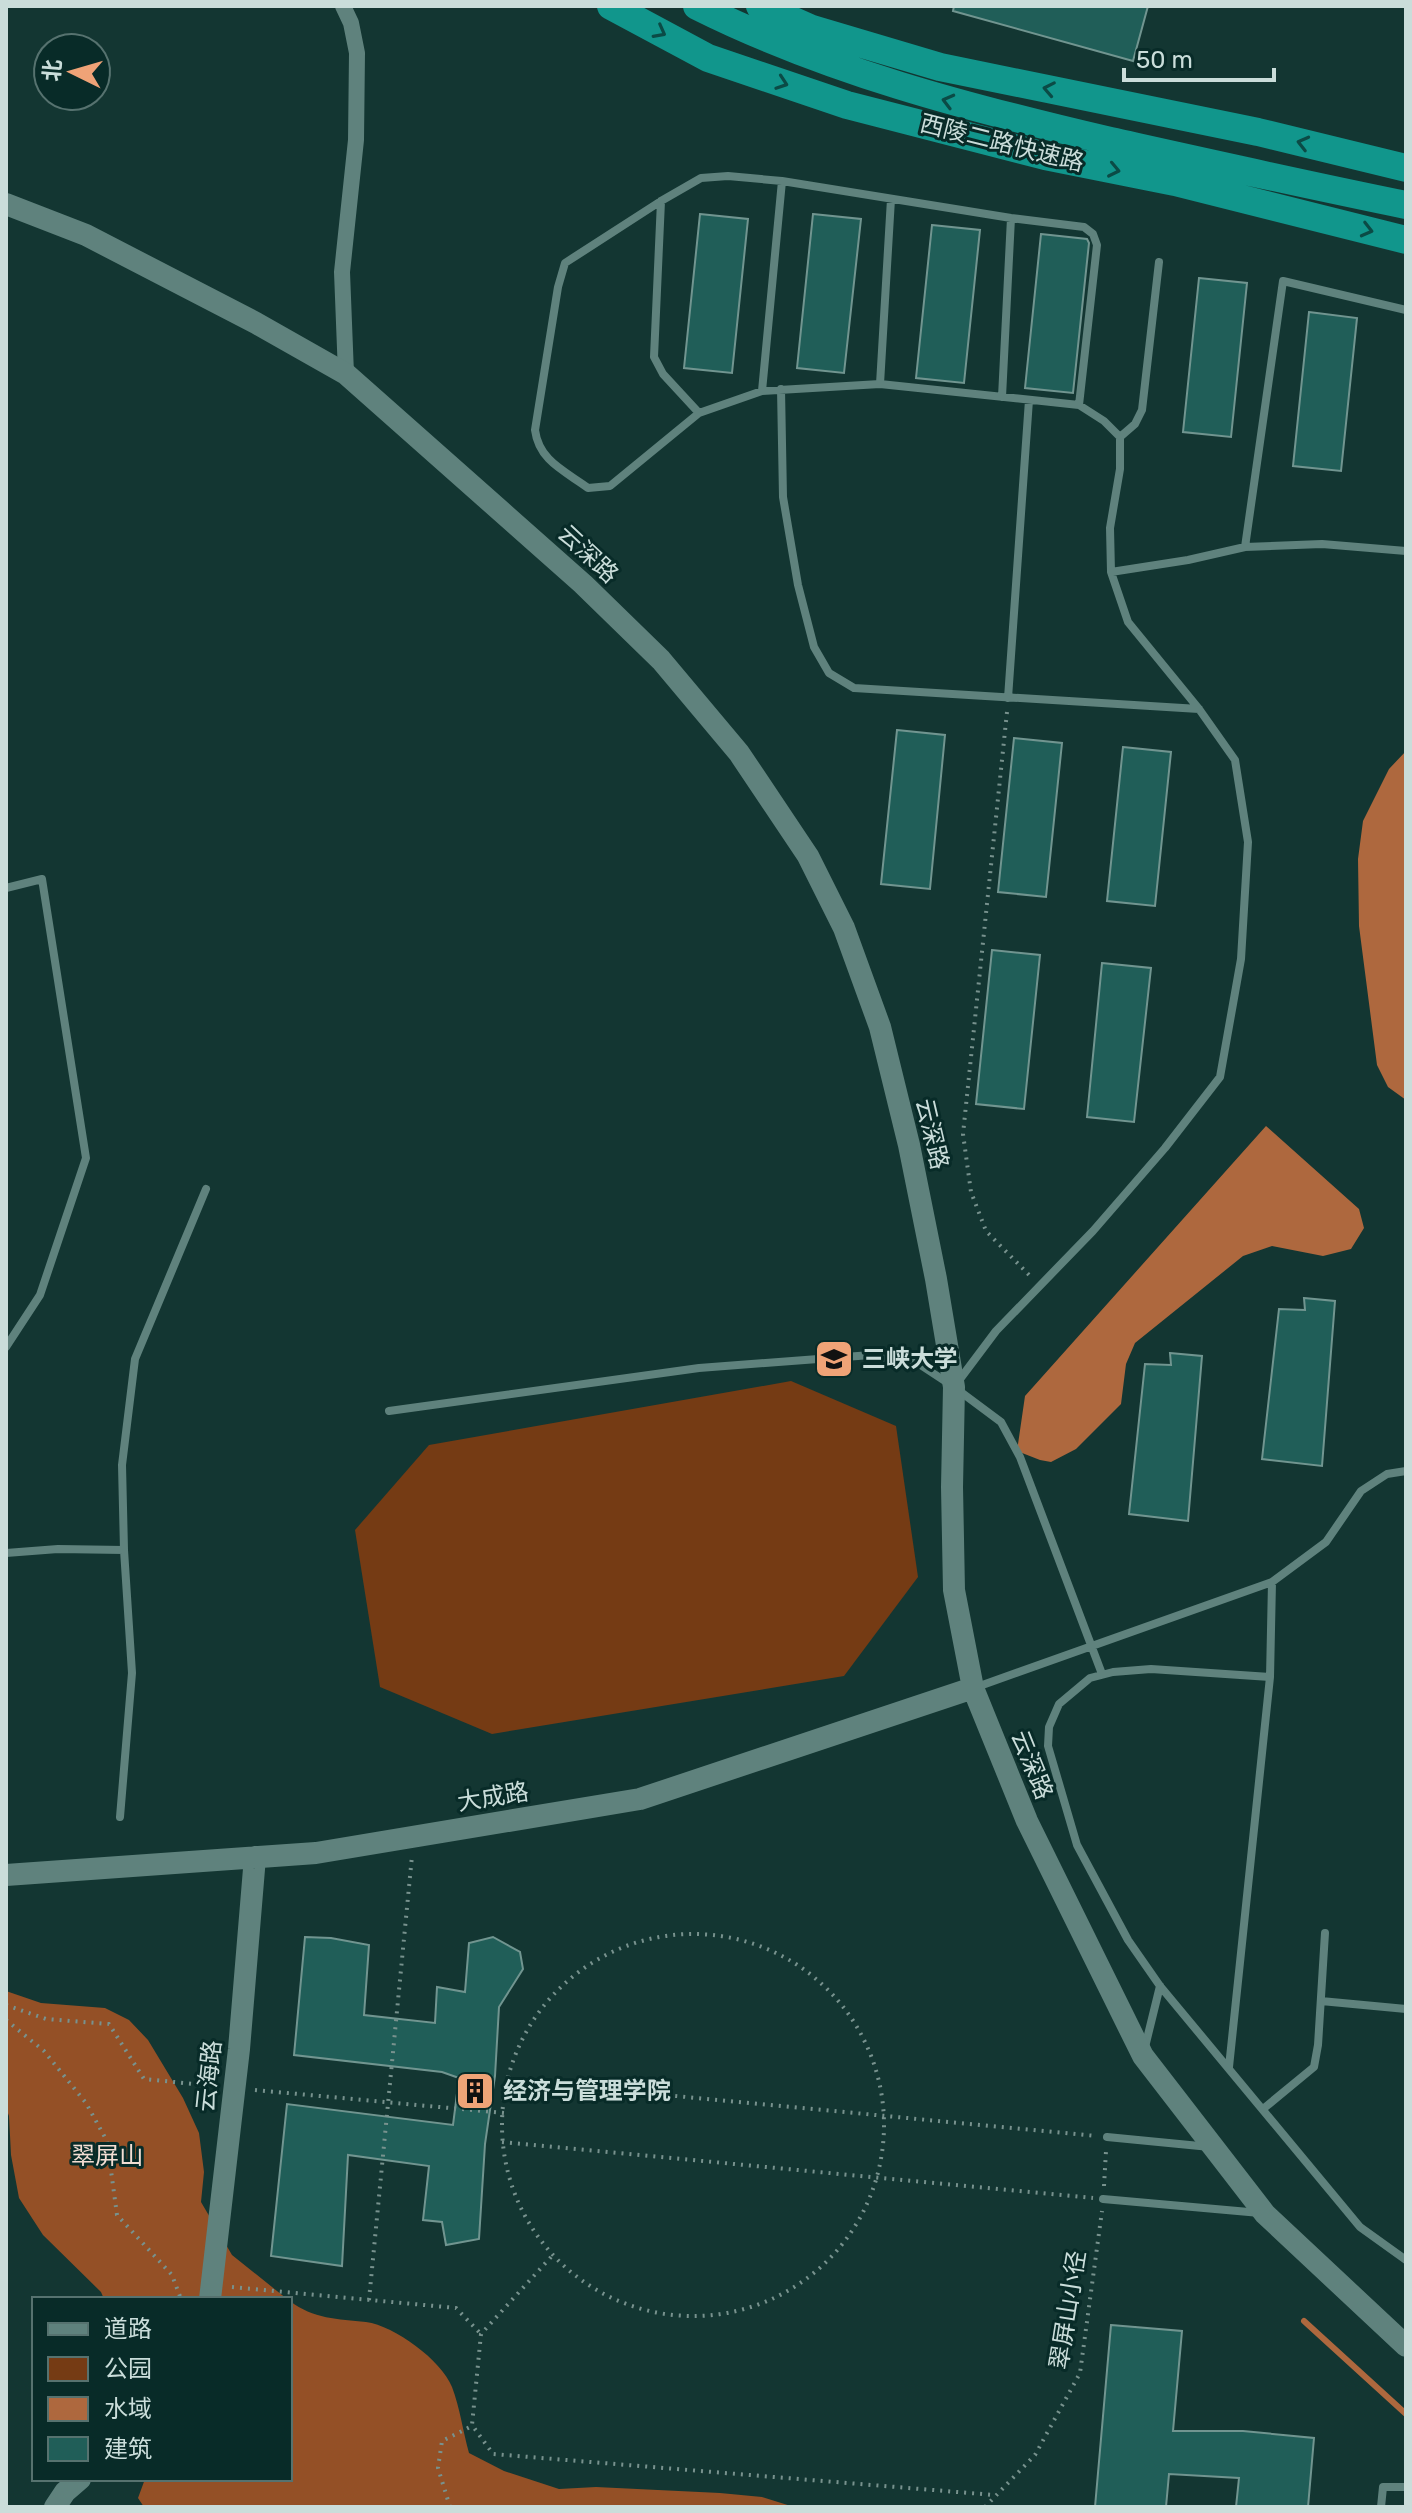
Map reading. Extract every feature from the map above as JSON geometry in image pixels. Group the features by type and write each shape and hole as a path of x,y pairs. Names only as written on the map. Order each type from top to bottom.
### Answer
{"highway":[{"name":"西陵二路快速路","path":"587,6 618,9 708,58 847,105 1045,156 1175,182 1406,240"},
{"name":"西陵二路快速路","path":"697,6 803,52 937,98 1275,179 1406,205"},
{"path":"760,6 812,29 940,67 1258,132 1406,168"}],"street":[{"path":"343,6 351,23 357,53 356,140 342,272 346,374"},
{"name":"云深路","path":"6,204 86,235 256,323 346,374 583,584 661,660 739,753 808,856 844,928 880,1027 909,1145 936,1279 954,1387 954,1590 973,1688 1027,1821 1143,2056 1265,2214 1406,2346"},
{"name":"大成路","path":"6,1875 316,1853 640,1799 973,1688"},
{"name":"云海路","path":"211,2292 255,1857"},
{"path":"55,2507 78,2481"}],"lane":[{"path":"954,1387 996,1331 1093,1231 1155,1160 1220,1077 1241,959 1248,842 1235,760 1199,709 1128,622 1111,572 1110,528 1120,469 1120,437 1104,421 1079,405 880,384 781,389 762,391 699,413 610,486 588,488 546,458 537,445 535,430 558,287 565,263 701,178 728,176 782,181 1084,227 1093,234 1097,245 1079,405"},
{"path":"762,391 782,181"},
{"path":"880,384 891,199"},
{"path":"661,201 654,357 663,374 699,413"},
{"path":"1002,397 1011,218"},
{"path":"1120,437 1135,424 1142,410 1159,262"},
{"path":"1245,547 1283,281 1406,310"},
{"path":"781,389 783,497 787,521 798,585 814,647 829,673 854,688 1199,709"},
{"path":"1008,698 1029,400"},
{"path":"1111,572 1245,547 1322,544 1406,551"},
{"path":"6,888 42,879 86,1158 40,1295 6,1347"},
{"path":"120,1817 132,1673 122,1465 135,1359 206,1189"},
{"path":"389,1411 699,1368 871,1355 919,1364 1001,1422 1017,1451 1102,1674"},
{"path":"973,1688 1272,1582 1326,1542 1361,1491 1387,1474 1406,1471"},
{"path":"6,1553 58,1549 124,1550"},
{"path":"1229,2067 1270,1677 1272,1582"},
{"path":"1270,1677 1151,1669 1102,1674 1090,1678 1059,1704 1049,1727 1048,1746 1077,1845 1128,1940 1160,1986 1360,2227 1406,2260"},
{"path":"1263,2109 1314,2067 1325,1933"},
{"path":"1143,2056 1160,1986"},
{"path":"1321,2001 1406,2009"},
{"path":"1107,2137 1213,2148"},
{"path":"1103,2199 1265,2214"},
{"path":"1381,2507 1383,2487 1406,2487"}],"path":[{"path":"1008,698 963,1134 971,1192 986,1231 1039,1286"},
{"path":"369,2300 414,1837"},
{"path":"694,1932 757,1943 813,1974 856,2022 881,2081 885,2145 868,2206 832,2258 782,2296 723,2316 660,2315 601,2295 552,2256 518,2203 502,2142 504,2113 507,2080 532,2020 575,1973 631,1942 694,1932"},
{"path":"6,2005 46,2019 109,2024 144,2079 504,2113"},
{"path":"6,2020 44,2051 86,2103 107,2141 117,2215 172,2275 180,2297"},
{"path":"507,2080 1107,2137"},
{"name":"翠屏山小径","path":"985,2507 1035,2455 1080,2373 1103,2199 1107,2137"},
{"path":"502,2142 1103,2199"},
{"path":"552,2256 481,2334 472,2425 493,2454 994,2495"},
{"path":"211,2292 456,2308 481,2334"},
{"path":"450,2507 438,2468 442,2441 472,2425"}],"green space":[{"path":"791,1381 896,1426 918,1577 844,1676 492,1734 380,1687 355,1530 429,1445"},
{"name":"翠屏山","path":"6,1991 41,2003 105,2008 129,2020 148,2040 183,2098 199,2133 204,2172 201,2202 232,2255 284,2297 103,2297 43,2235 19,2198 6,2108"},
{"path":"292,2302 317,2315 378,2325 416,2346 438,2366 452,2387 469,2453 504,2471 559,2489 596,2487 720,2493 762,2497 794,2507 144,2507 138,2498 144,2481 292,2481"}],"water":[{"path":"1406,751 1406,1100 1388,1087 1377,1065 1359,926 1358,859 1363,821 1389,769"},
{"path":"1266,1126 1359,1209 1364,1228 1351,1249 1323,1256 1272,1246 1243,1256 1135,1343 1126,1364 1121,1404 1076,1449 1051,1462 1017,1451 1025,1396"}],"building":[{"path":"954,6 1148,6 1133,61 953,11"},
{"path":"700,214 748,219 732,373 684,368"},
{"path":"813,214 861,219 844,373 797,368"},
{"path":"932,225 980,230 964,383 916,378"},
{"path":"1041,234 1087,239 1089,243 1073,393 1025,388"},
{"path":"1199,278 1247,283 1231,437 1183,432"},
{"path":"1309,312 1357,318 1341,471 1293,466"},
{"path":"897,730 945,735 930,889 881,884"},
{"path":"1014,738 1062,743 1046,897 998,892"},
{"path":"1123,747 1171,752 1155,906 1107,901"},
{"path":"992,950 1040,955 1024,1109 976,1104"},
{"path":"1102,963 1151,968 1134,1122 1087,1117"},
{"path":"1304,1298 1335,1301 1322,1466 1262,1459 1279,1309 1305,1310"},
{"path":"1170,1353 1202,1356 1188,1521 1129,1514 1145,1364 1171,1365"},
{"name":"经济与管理学院","path":"305,1937 369,1945 364,2015 435,2023 437,1987 465,1992 469,1943 493,1937 520,1952 523,1969 499,2007 479,2239 446,2245 442,2222 423,2220 429,2166 348,2155 342,2266 271,2256 287,2104 453,2125 459,2078 442,2072 294,2055"},
{"path":"1111,2325 1182,2331 1173,2431 1243,2431 1314,2438 1308,2507 1236,2507 1239,2478 1169,2474 1166,2507 1095,2507"}],"waterway":[{"path":"1304,2321 1406,2414"}],"place":[{"name":"三峡大学","path":"834,1359"},
{"name":"经济与管理学院","path":"475,2091"}]}
